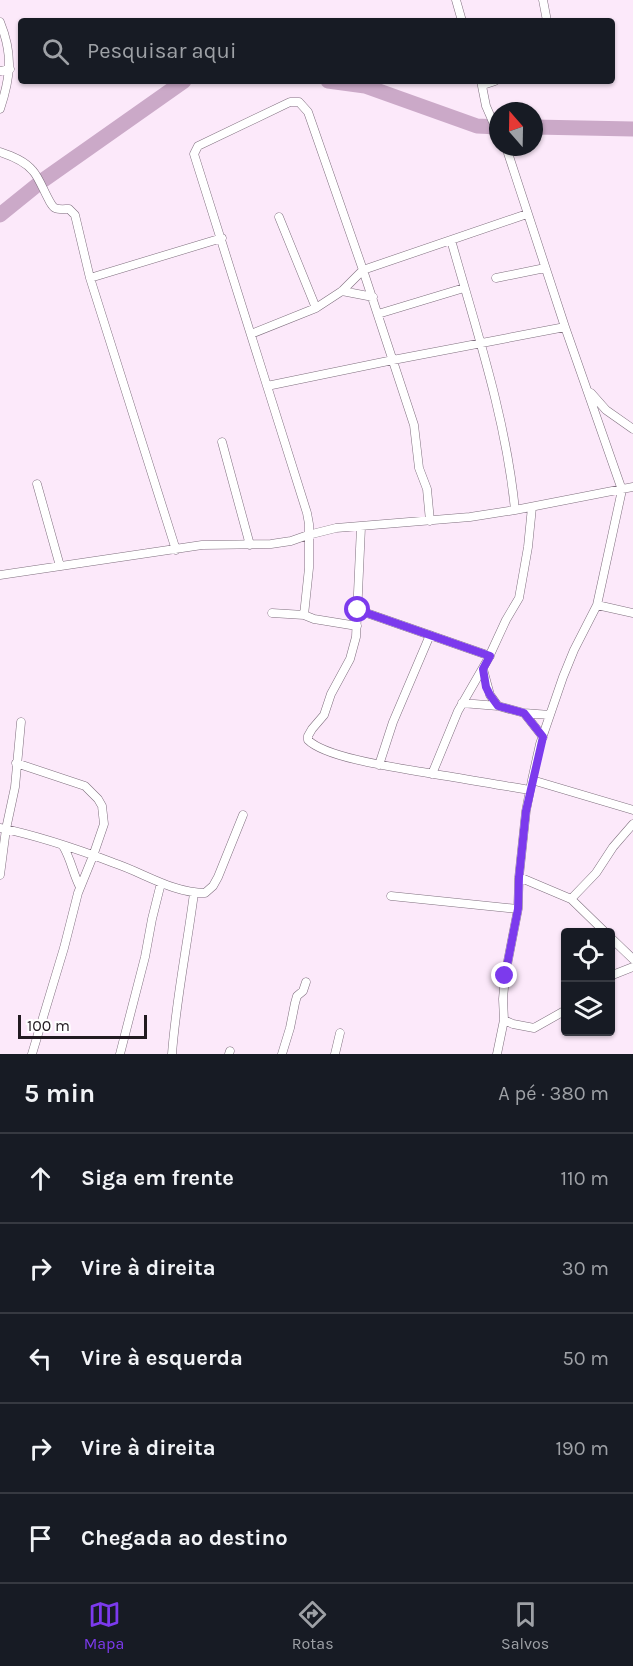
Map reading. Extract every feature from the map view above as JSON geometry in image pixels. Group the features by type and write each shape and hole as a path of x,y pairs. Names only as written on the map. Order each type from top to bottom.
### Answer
{"street":[{"path":"456,0 461,18"},
{"path":"543,0 546,18"},
{"path":"0,22 9,49 10,69 0,109"},
{"path":"0,71 10,69"},
{"path":"482,84 489,113"},
{"path":"304,615 309,568 307,513 194,154 198,146 282,105 295,101 303,105 308,112 373,297 414,425 419,468 427,489 430,521"},
{"path":"0,152 18,159 32,169 51,205 55,208 69,209 76,221 90,278 176,550"},
{"path":"497,1054 504,1020 505,976 518,909 526,811 532,780 550,715 574,650 597,605 622,490 509,156"},
{"path":"251,334 316,309 342,291 363,270 527,214"},
{"path":"279,217 316,309"},
{"path":"90,278 222,238"},
{"path":"451,240 501,423 512,478 515,510"},
{"path":"496,279 545,268"},
{"path":"378,314 464,288"},
{"path":"342,291 373,297"},
{"path":"267,386 565,327"},
{"path":"587,390 606,410 633,429"},
{"path":"222,442 250,545"},
{"path":"38,484 60,566"},
{"path":"0,575 14,575 202,545 271,544 291,541 336,528 430,521 515,510 633,487"},
{"path":"432,774 462,703 483,669 519,598 532,507"},
{"path":"361,527 356,637 350,659 331,694 324,715 312,729 308,740 336,754 379,765 530,790"},
{"path":"597,605 633,613"},
{"path":"358,610 490,656"},
{"path":"272,613 304,615 314,619 357,626"},
{"path":"379,765 393,722 430,635"},
{"path":"483,669 486,687 498,706"},
{"path":"462,703 498,706 524,713 550,715"},
{"path":"524,713 543,737"},
{"path":"0,875 3,829 15,787 21,722"},
{"path":"16,763 85,786 102,806 104,824 80,887 32,1054"},
{"path":"532,780 633,810"},
{"path":"3,829 42,838 133,870 161,883 194,893 205,893 218,877 243,814"},
{"path":"572,899 596,873 613,847 633,824"},
{"path":"63,846 69,855 73,874 80,887"},
{"path":"519,877 572,899 601,928"},
{"path":"120,1054 161,883"},
{"path":"172,1054 194,893"},
{"path":"392,896 518,909"},
{"path":"615,942 633,959"},
{"path":"615,974 633,967"},
{"path":"282,1054 297,996 303,991 306,982"},
{"path":"504,1020 534,1028 561,1013"},
{"path":"335,1054 340,1033"}],"waterway":[{"path":"0,215 42,181 180,84"},
{"path":"350,84 365,86 477,126 489,127"},
{"path":"543,127 633,129"}],"route":[{"path":"358,610 490,656 483,669 490,695 498,706 524,713 543,737 526,811 518,909 505,976"}]}
